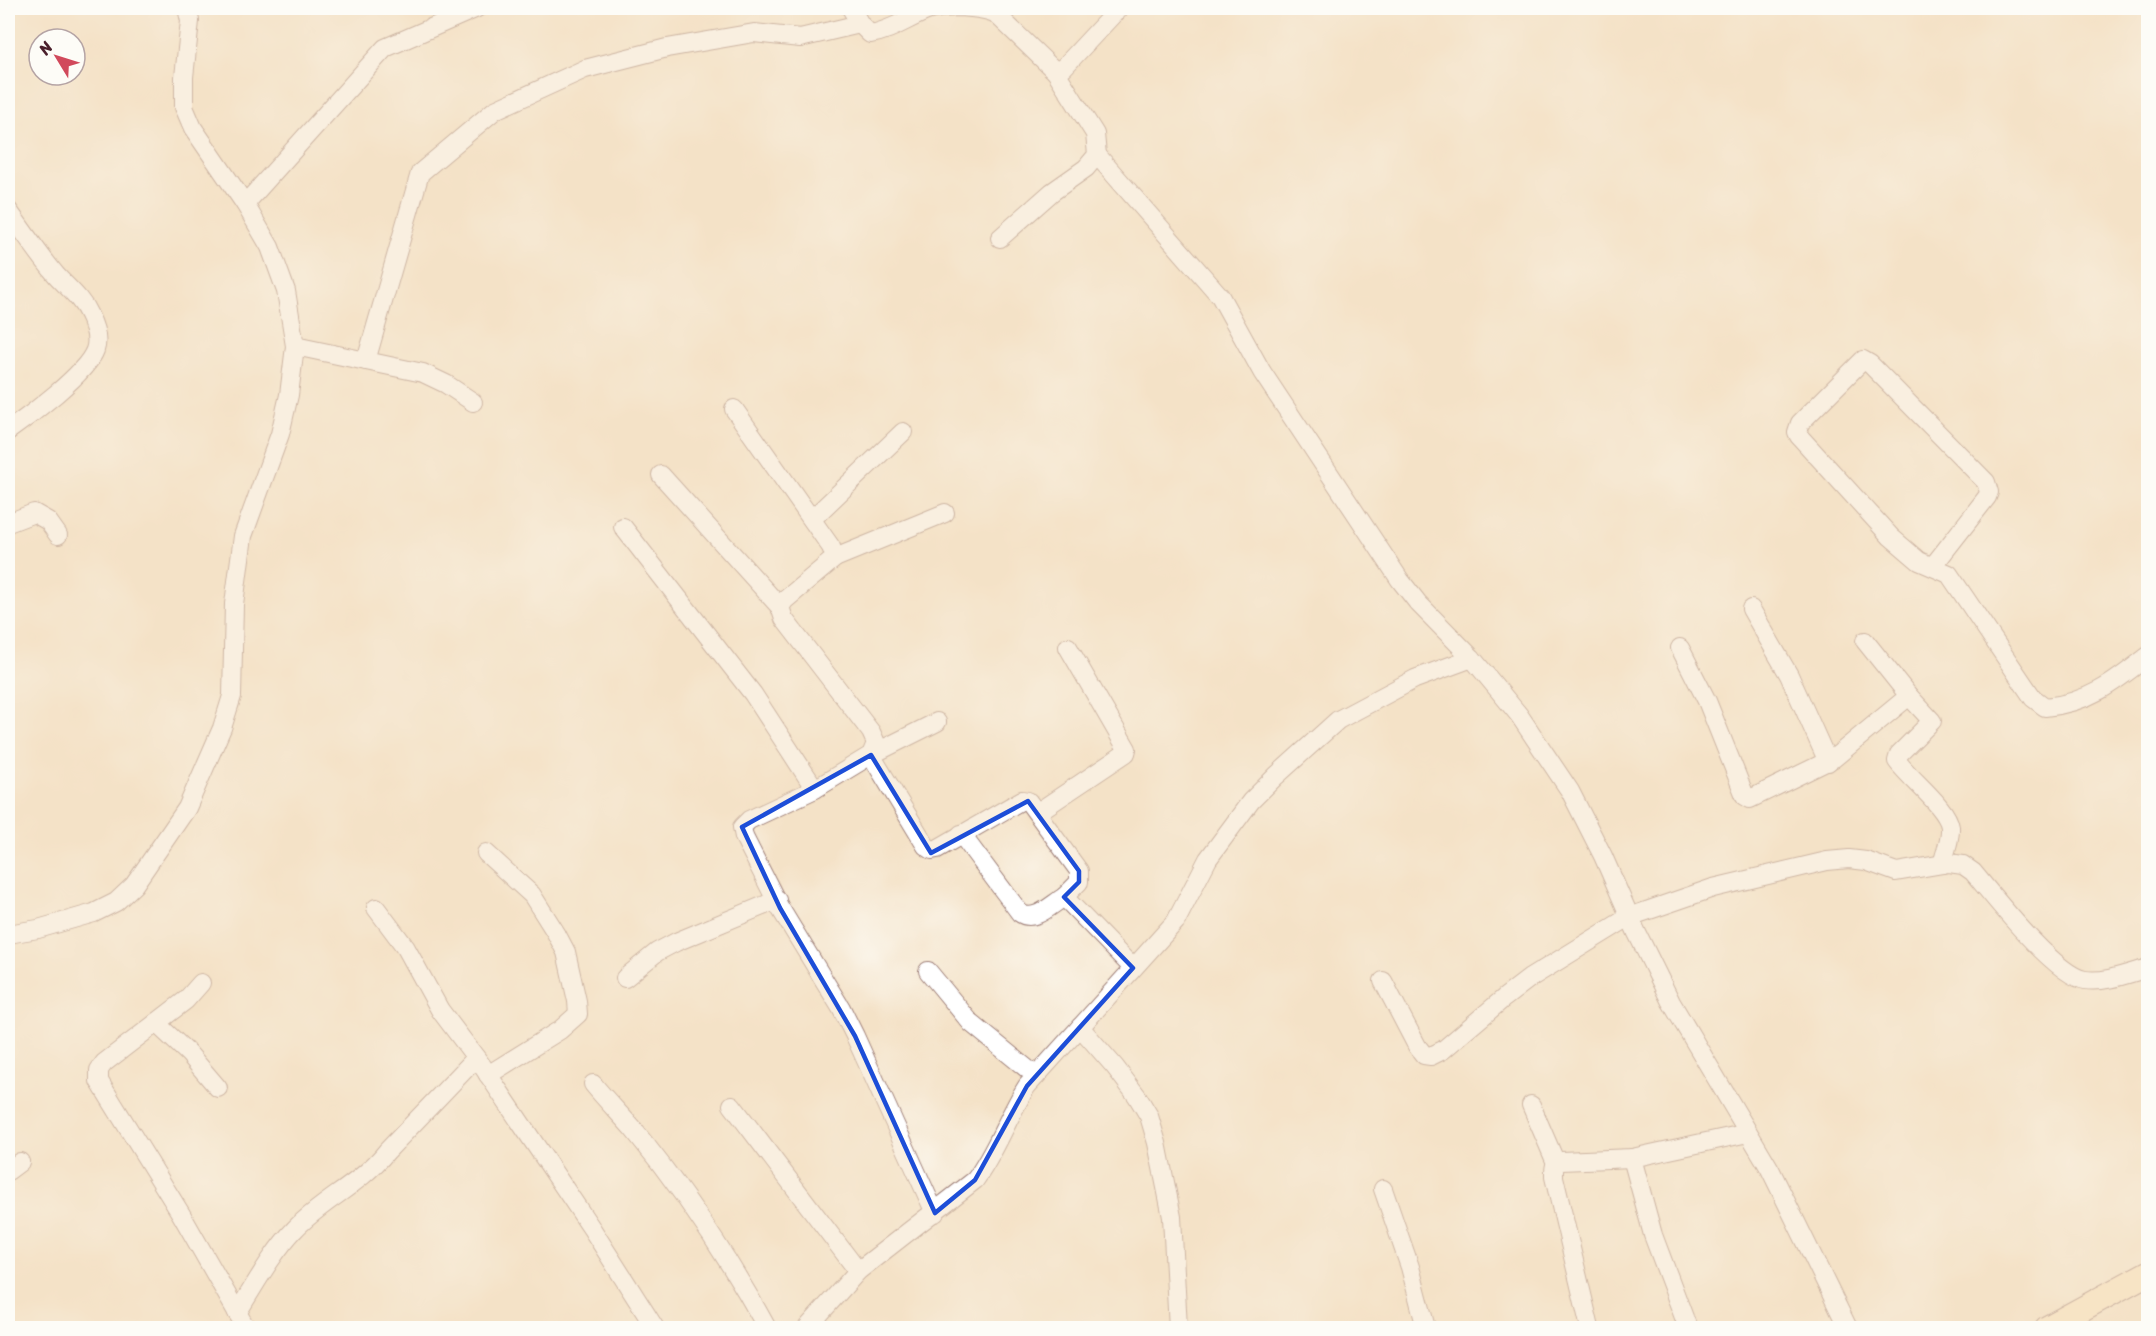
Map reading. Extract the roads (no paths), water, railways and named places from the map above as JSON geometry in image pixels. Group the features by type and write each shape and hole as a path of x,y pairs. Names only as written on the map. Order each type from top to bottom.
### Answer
{"main road":[{"path":"2047,1329 2148,1273"}],"street":[{"path":"8,934 38,929 94,913 116,902 134,885 187,808 222,728 232,696 234,604 243,536 280,434 289,395 295,346 286,291 270,247 245,204 193,128 184,107 184,77 190,21 187,8"},
{"path":"245,204 386,48 477,8"},
{"path":"851,8 860,24 870,34 884,32 931,10 982,9 995,13 1056,72 1095,134 1097,155 1220,296 1267,381 1400,580 1418,603 1472,658 1519,715 1570,792 1603,856 1629,917 1671,1002 1775,1179 1848,1329"},
{"path":"1056,72 1064,67 1119,8"},
{"path":"366,361 420,173 495,110 585,69 667,48 754,33 800,38 860,24"},
{"path":"1000,238 1052,192 1086,168 1097,155"},
{"path":"8,210 88,313 95,329 96,343 94,353 68,383 10,426"},
{"path":"295,346 423,373 446,384 473,402"},
{"path":"1933,566 1987,496 1988,487 1986,482 1863,360 1800,423 1797,432 1891,537 1919,561 1949,574 2032,698 2045,707 2087,698 2112,684 2148,656"},
{"path":"734,409 831,547 835,558"},
{"path":"812,519 903,432"},
{"path":"661,475 780,607 784,619 871,732 876,743 871,754"},
{"path":"8,523 34,513 48,521 58,535"},
{"path":"780,607 785,600 835,558 945,513"},
{"path":"623,527 753,694 815,789"},
{"path":"1751,609 1789,675 1828,762"},
{"path":"1864,640 1932,722 1897,757 1949,821 1951,829 1942,864"},
{"path":"1038,812 1126,753 1127,749 1068,648"},
{"path":"1680,648 1707,701 1745,796 1750,799 1828,762 1909,696"},
{"path":"807,1329 858,1271 975,1180 983,1170 1016,1103 1036,1076 1176,921 1208,859 1251,801 1324,731 1344,716 1415,679 1472,658"},
{"path":"935,1213 841,1008 777,900 744,837 742,827 749,820 815,789 871,754 937,722"},
{"path":"871,754 926,846 932,850 1022,800 1028,801 1078,871 1079,882 1064,897 1033,917 1026,917 1020,913 961,834"},
{"path":"486,853 532,895 556,933 566,952 578,1014 560,1030 488,1075"},
{"path":"1383,981 1417,1046 1424,1055 1431,1056 1443,1050 1530,978 1629,917 1726,884 1827,861 1849,859 1866,861 1896,872 1942,864 1964,865 1973,872 2050,958 2076,977 2097,980 2148,968"},
{"path":"1064,897 1134,969"},
{"path":"625,978 657,952 676,942 777,900"},
{"path":"376,908 406,948 440,1011 488,1075 592,1229 655,1329"},
{"path":"928,971 971,1023 1036,1076"},
{"path":"201,983 186,1000 104,1063 99,1070 99,1081 181,1214 241,1321"},
{"path":"156,1023 189,1054 219,1088"},
{"path":"1080,1027 1123,1077 1149,1116 1157,1143 1172,1217 1178,1329"},
{"path":"241,1321 294,1230 314,1212 370,1172 476,1058"},
{"path":"593,1084 632,1127 666,1172 725,1257 767,1329"},
{"path":"732,1105 858,1271"},
{"path":"1531,1105 1556,1163 1554,1177 1590,1329"},
{"path":"1556,1163 1632,1158 1748,1132"},
{"path":"1632,1158 1653,1235 1688,1329"},
{"path":"1383,1189 1403,1245 1426,1329"}]}
